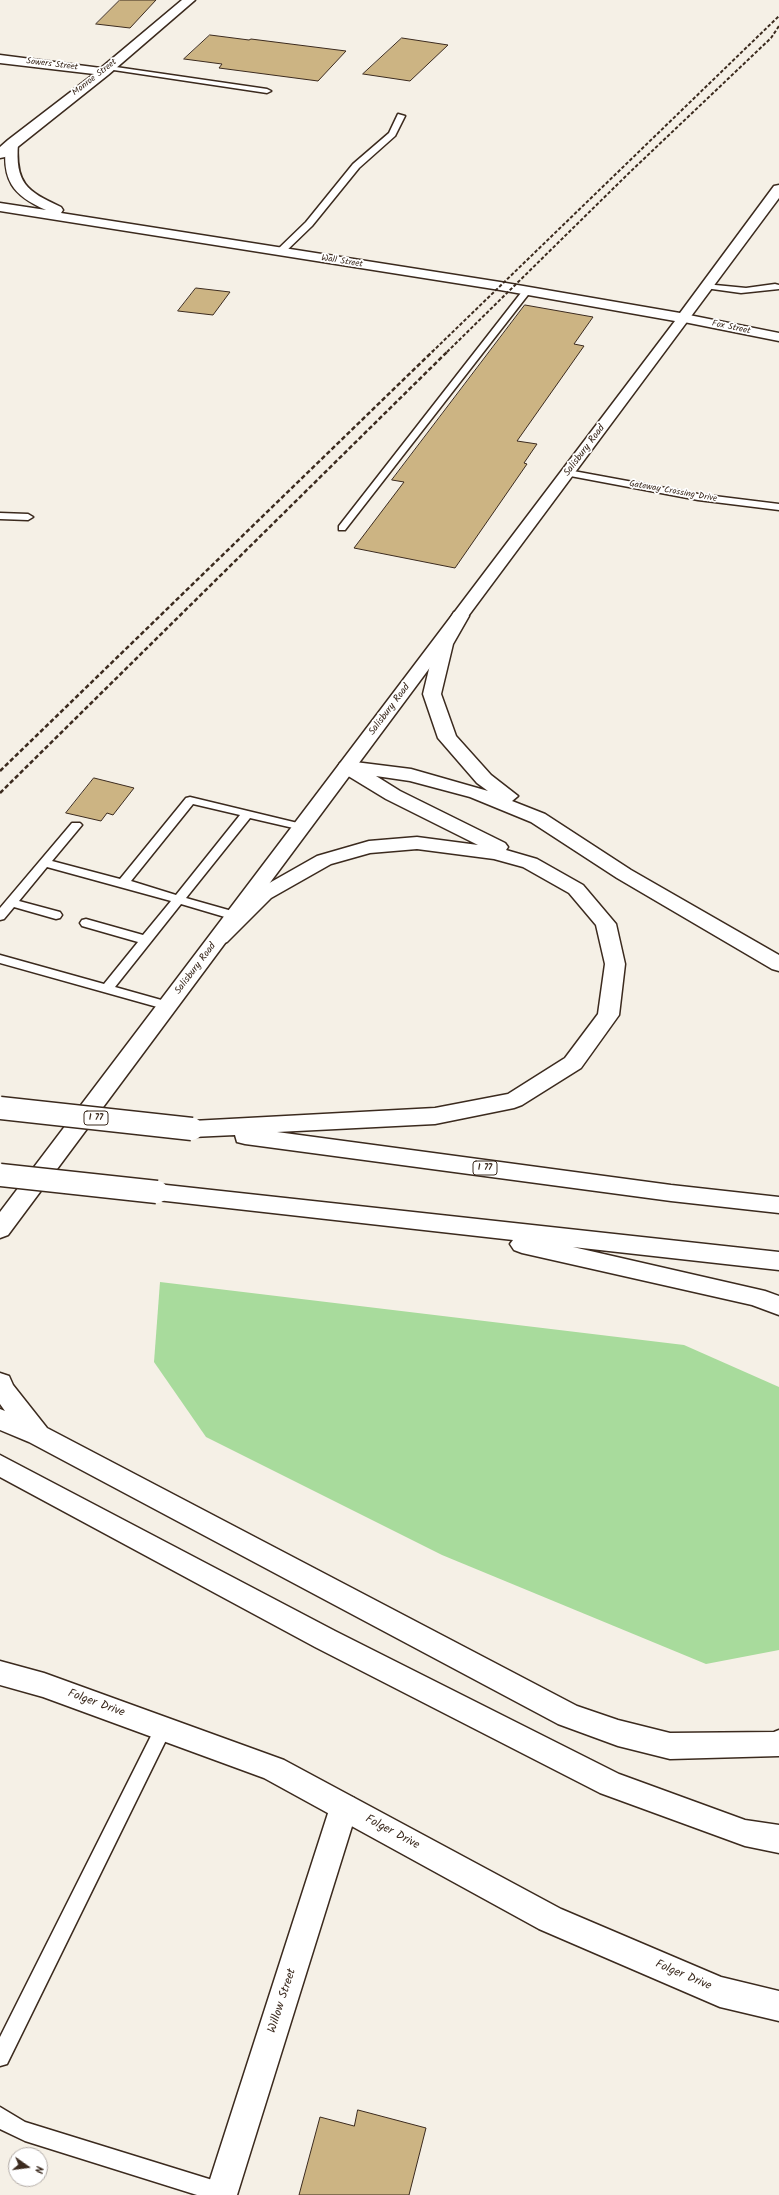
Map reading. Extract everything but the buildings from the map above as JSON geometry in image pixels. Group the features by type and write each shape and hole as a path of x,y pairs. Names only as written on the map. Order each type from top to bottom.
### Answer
{"main road":[{"name":"Monroe Street","path":"0,154 12,143 107,70 189,0"},
{"name":"Sowers Street","path":"0,59 107,70"},
{"path":"12,143 9,164 14,182 35,201 74,218"},
{"name":"Salisbury Road","path":"0,1229 568,473 779,189"},
{"name":"Wall Street","path":"0,208 74,218 527,291 684,318"},
{"name":"Fox Street","path":"684,318 779,337"},
{"path":"460,616 444,644 432,694 447,738 484,779 538,818 624,874 779,964"},
{"path":"347,767 411,775 477,793 538,818"},
{"path":"192,1129 434,1116 514,1100 573,1063 608,1015 615,964 606,924 576,889 530,863 393,795 347,767"},
{"path":"220,937 264,894 324,860 369,847 417,844 495,853 530,863"},
{"name":"I 77","path":"0,1108 192,1129 671,1193 779,1205"},
{"path":"0,1175 779,1261"},
{"path":"280,1205 516,1243 757,1297 779,1306"},
{"path":"0,1383 3,1390 38,1436"},
{"path":"0,1419 38,1436 568,1714 618,1734 670,1746 775,1745 779,1743"},
{"path":"0,1464 325,1639 610,1784 745,1833 779,1839"},
{"name":"Folger Drive","path":"0,1673 44,1685 274,1769 550,1919 720,1992 779,2006"},
{"name":"Willow Street","path":"222,2194 344,1807"}],"lane":[{"path":"107,70 267,91"},
{"path":"280,252 309,224 356,166 392,134 401,116"},
{"path":"708,286 738,291 752,290 771,285 779,287"},
{"path":"342,528 527,291"},
{"name":"Gateway Crossing Drive","path":"568,473 691,496 779,507"},
{"path":"0,516 28,517"},
{"path":"123,883 190,800 302,827"},
{"path":"107,989 247,814"},
{"path":"0,916 76,825"},
{"path":"44,863 123,883 235,916"},
{"path":"12,902 56,915"},
{"path":"86,923 146,940"},
{"path":"0,959 168,1006"},
{"path":"0,2057 163,1729"},
{"path":"0,2116 4,2121 21,2129 95,2155 222,2194"}],"green space":[{"path":"160,1282 684,1345 779,1387 779,1650 706,1664 442,1555 206,1437 154,1362"}],"railway":[{"path":"432,352 779,16"},
{"path":"447,352 629,173 771,38 779,26"},
{"path":"0,771 433,351"},
{"path":"0,793 448,351"}]}
